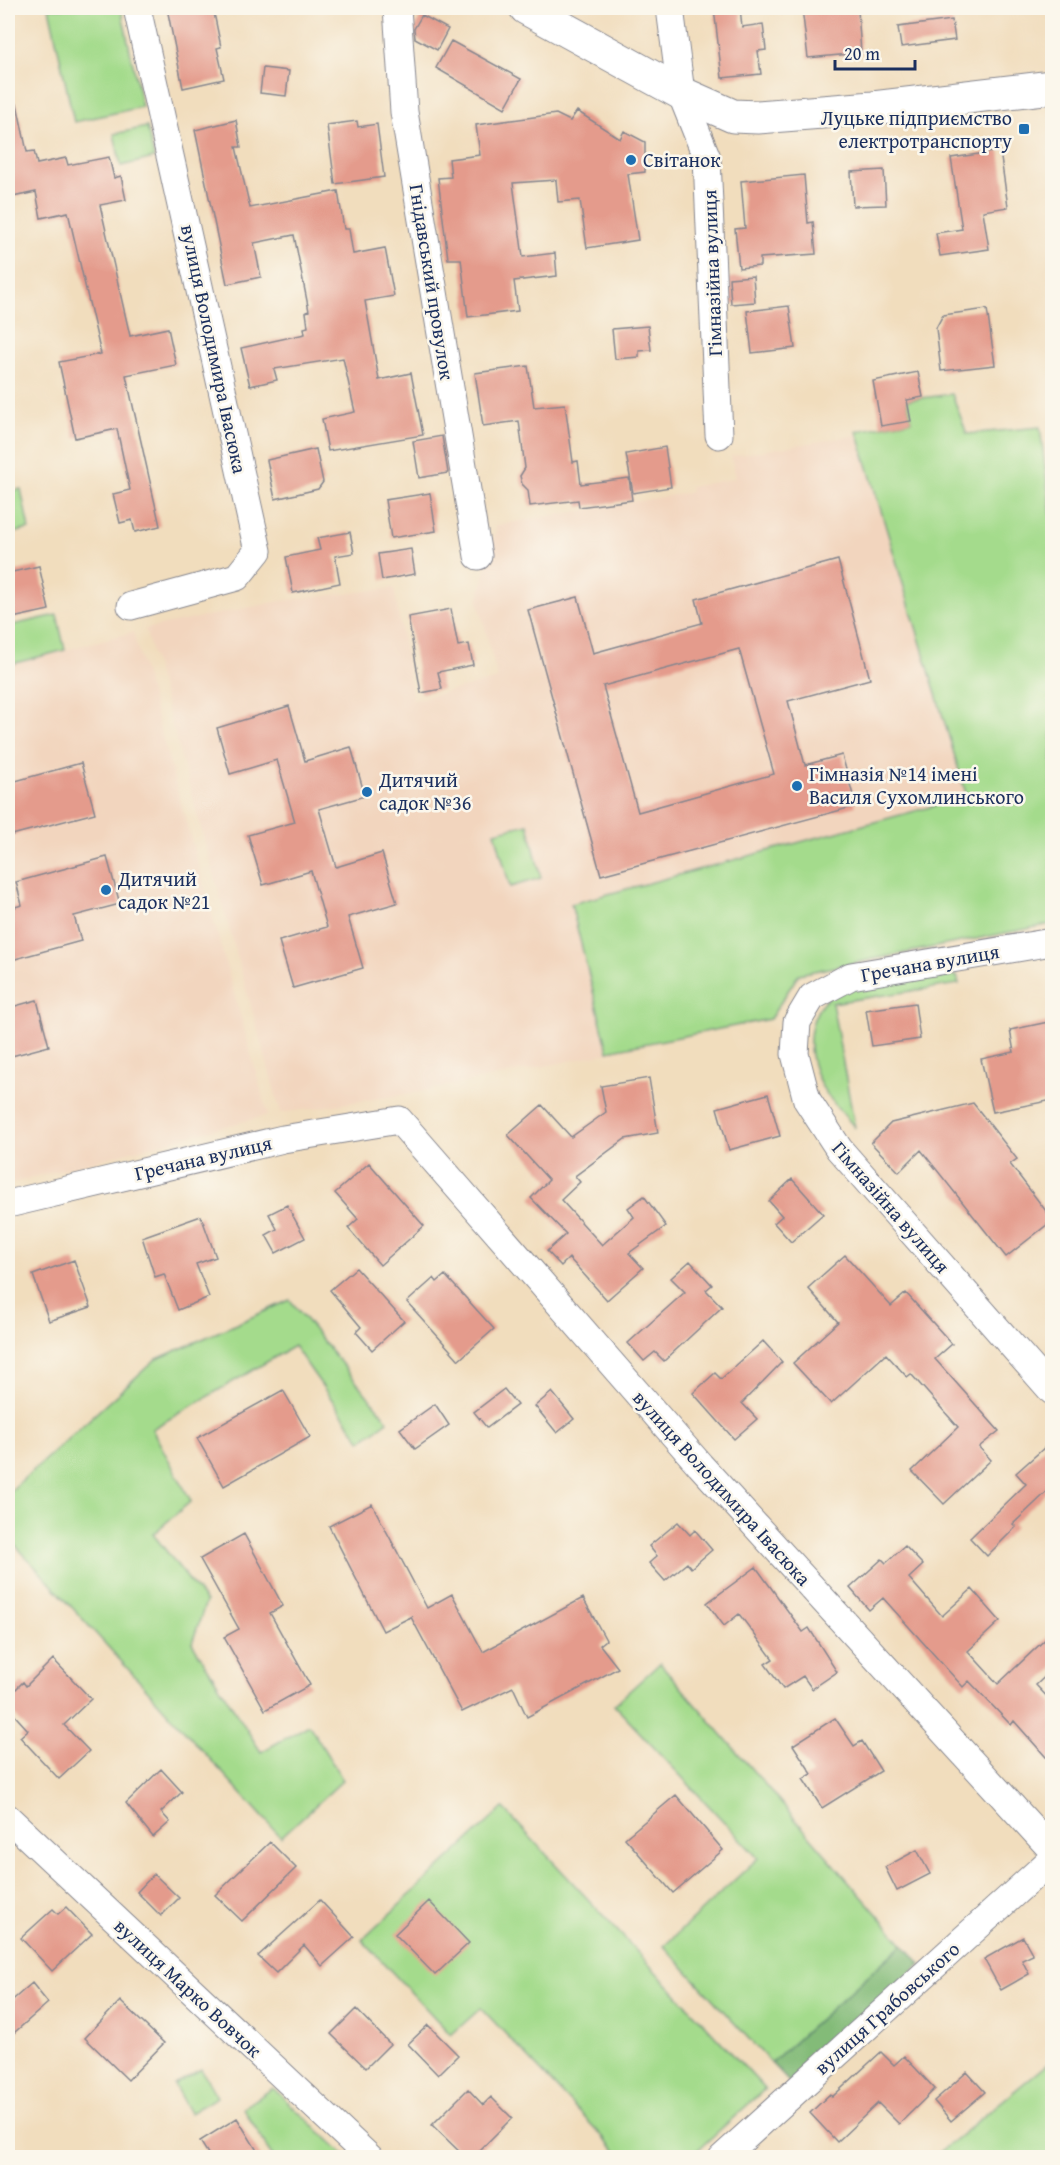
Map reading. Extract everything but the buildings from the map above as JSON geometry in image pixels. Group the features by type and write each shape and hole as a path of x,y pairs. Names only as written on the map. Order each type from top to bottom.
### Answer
{"main road":[{"path":"526,8 681,93 733,116 758,117 873,108 1053,87"}],"street":[{"name":"вулиця Володимира Івасюка","path":"131,606 237,577 258,551 137,8"},
{"name":"Гнідавський провулок","path":"397,8 404,112 478,556"},
{"name":"Гімназійна вулиця","path":"670,8 681,93 707,158 719,435"},
{"name":"Гречана вулиця","path":"812,997 851,976 1053,942"},
{"name":"Гімназійна вулиця","path":"812,997 797,1022 795,1054 807,1100 839,1149 1053,1392"},
{"name":"вулиця Володимира Івасюка","path":"399,1120 700,1465 1053,1850"},
{"name":"Гречана вулиця","path":"8,1204 283,1139 399,1120"},
{"name":"вулиця Марко Вовчок","path":"8,1818 370,2157"},
{"name":"вулиця Грабовського","path":"722,2157 1053,1858"}],"shaded area":[{"name":"Гімназія №14 імені Василя Сухомлинського","path":"952,394 967,434 1040,427 1052,523 1052,924 799,974 770,1019 415,1093 281,1113 145,629 280,601 394,588 413,700 498,679 478,601 497,525 691,492 690,487 736,478 731,456 857,435 857,431 911,421"},
{"name":"Дитячий садок №21","path":"133,632 268,1115 8,1184 8,665"}],"green space":[{"path":"49,8 121,8 142,107 74,122"},
{"path":"147,127 154,158 121,166 114,134"},
{"path":"952,394 967,434 1040,427 1052,523 1052,924 799,974 770,1019 608,1051 571,904 967,797 857,431 911,421 907,400"},
{"path":"21,489 29,529 8,534 8,492"},
{"path":"57,615 65,650 8,665 8,626"},
{"path":"528,824 541,878 510,887 495,832"},
{"path":"957,976 959,984 832,1003 855,1128 824,1091 815,1070 810,1039 817,1011 826,1000 839,991 855,985"},
{"path":"290,1300 388,1421 361,1441 294,1346 152,1429 191,1501 153,1534 206,1602 192,1643 261,1752 309,1725 343,1780 281,1837 8,1537 8,1493 155,1360"},
{"path":"660,1663 903,1944 771,2063 664,1946 758,1858 614,1705"},
{"path":"503,1808 765,2089 690,2157 622,2157 481,2008 451,2035 362,1940"},
{"path":"903,1944 921,1964 790,2083 771,2063"},
{"path":"1052,2060 1052,2157 934,2157"},
{"path":"201,2069 217,2097 190,2113 174,2085"},
{"path":"273,2088 347,2157 273,2157 243,2108"}],"place":[{"name":"Луцьке підприємство електротранспорту","path":"1024,129"},
{"name":"Світанок","path":"631,160"},
{"name":"Гімназія №14 імені Василя Сухомлинського","path":"797,786"},
{"name":"Дитячий садок №36","path":"367,792"},
{"name":"Дитячий садок №21","path":"106,890"}]}
